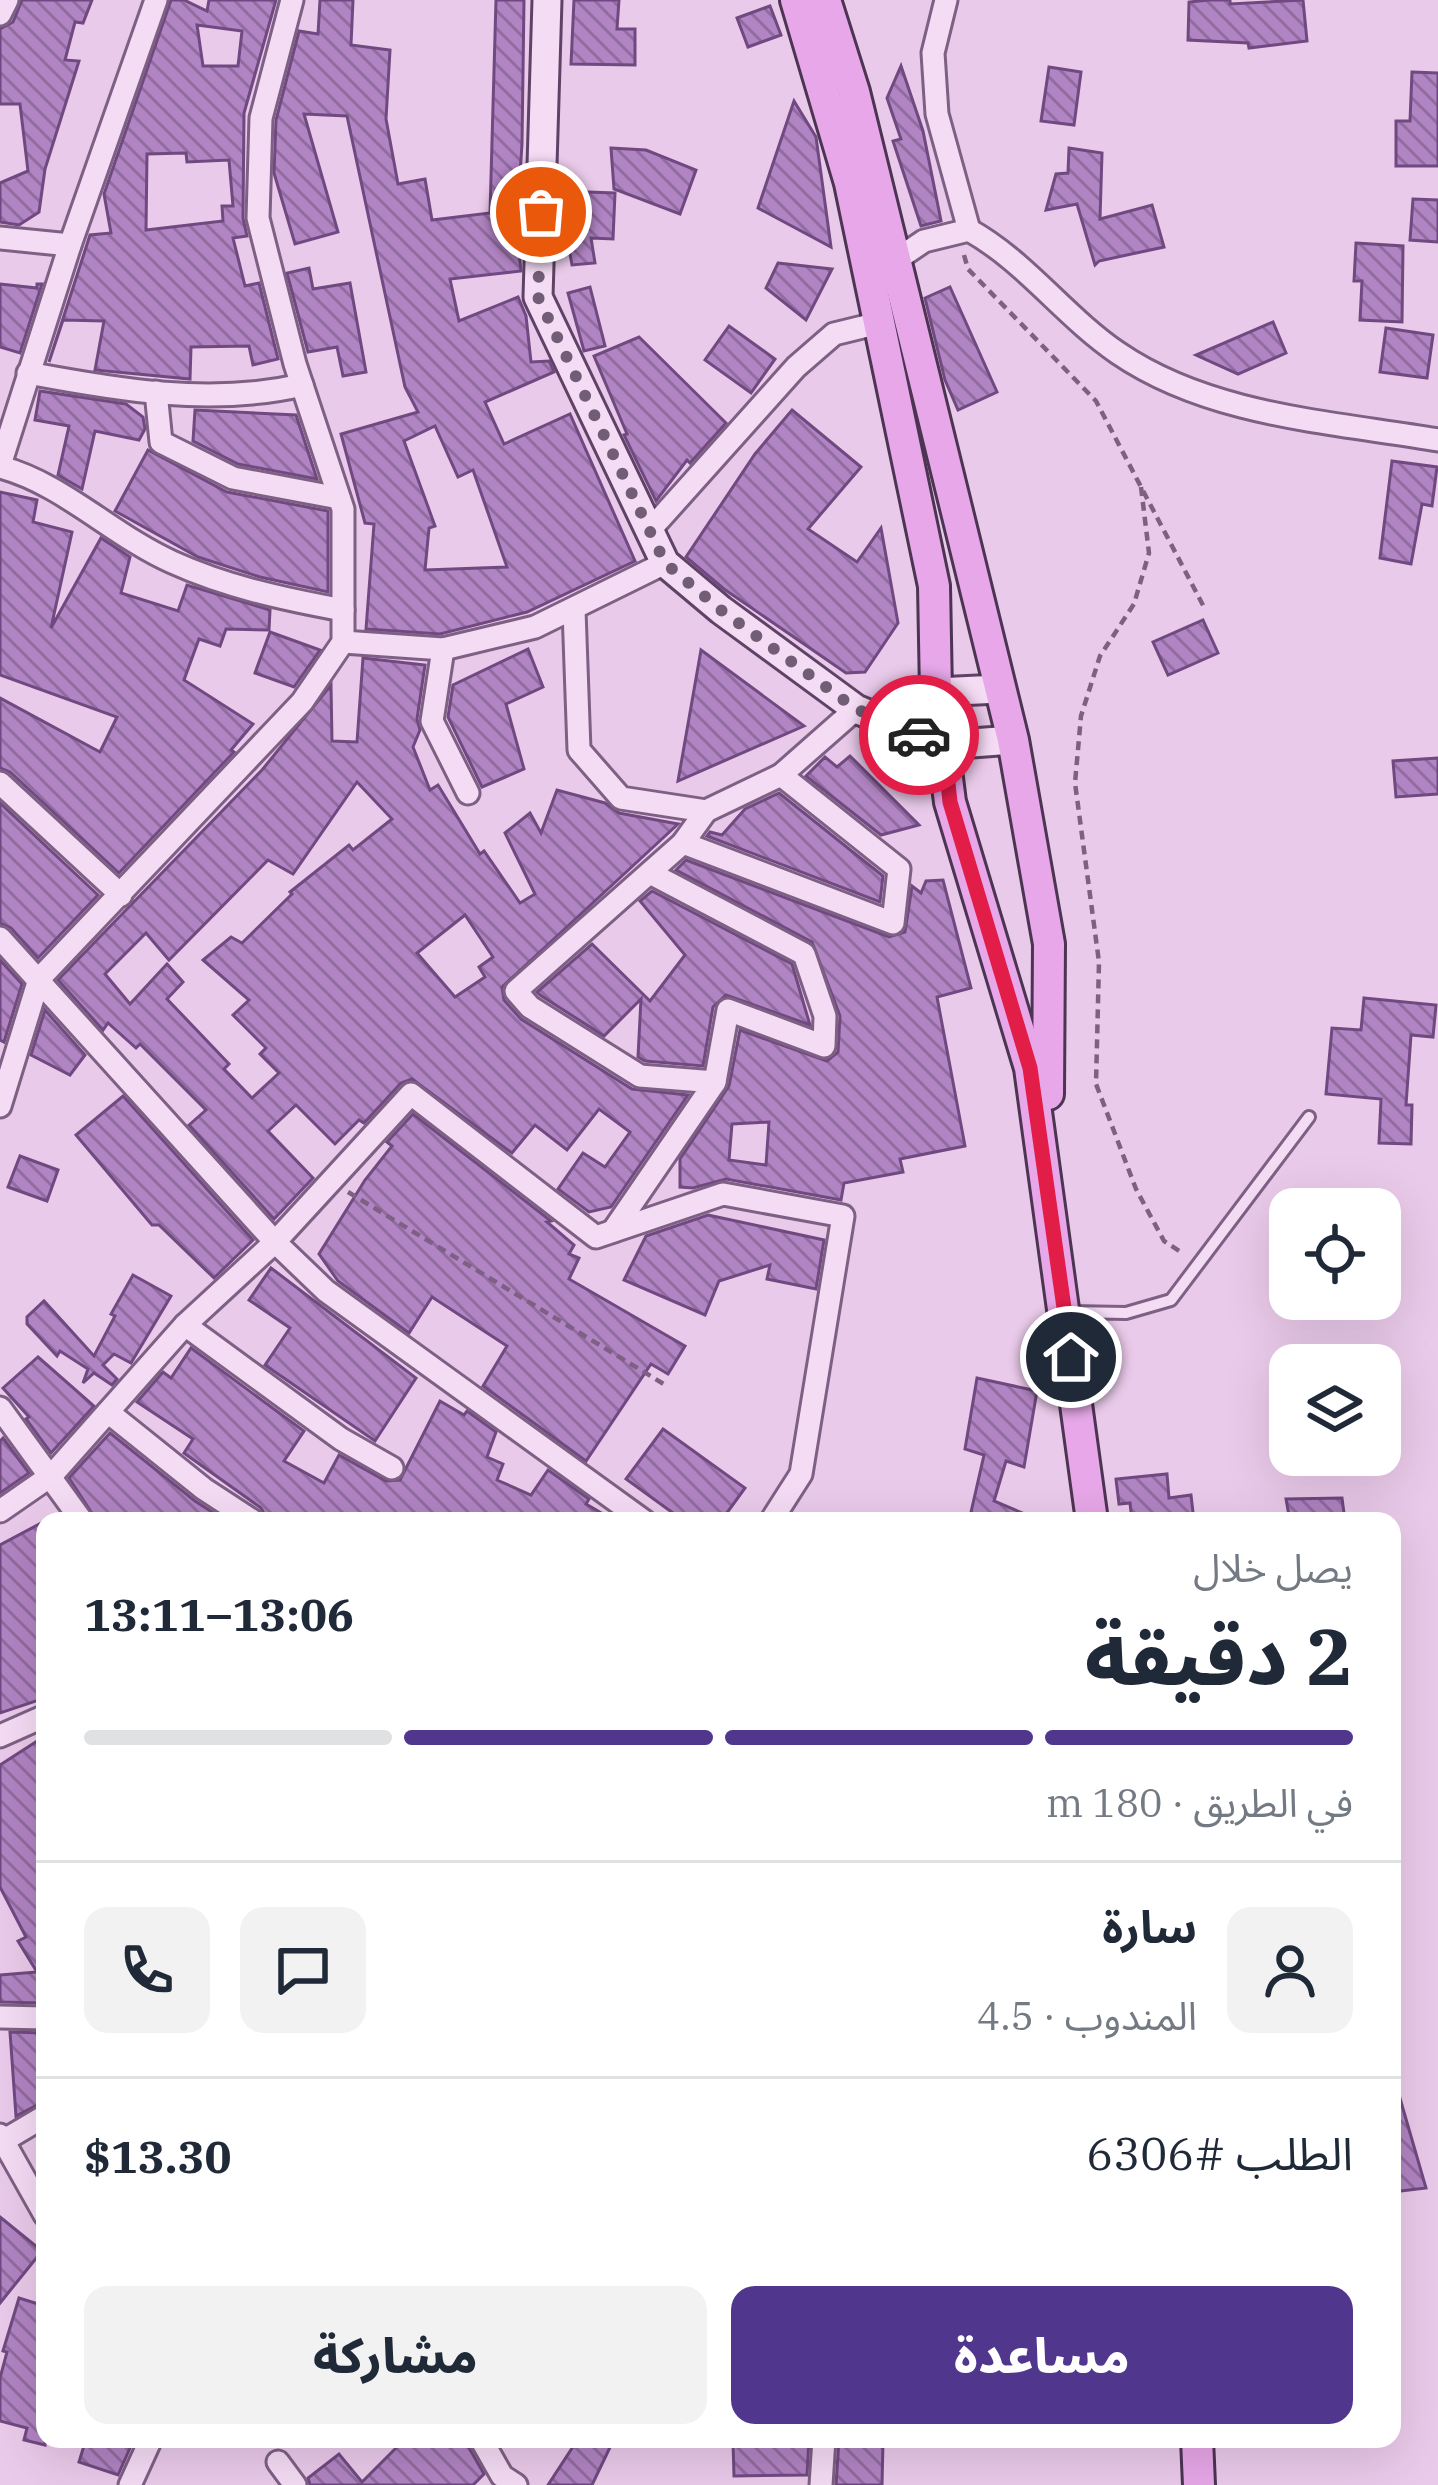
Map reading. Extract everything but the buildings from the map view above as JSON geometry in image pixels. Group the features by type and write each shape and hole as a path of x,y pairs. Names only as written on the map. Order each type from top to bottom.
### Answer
{"main road":[{"path":"547,0 538,297 665,563 721,610 864,712 944,746 1013,740"},
{"path":"796,0 850,183 934,586 936,692 950,802 1030,1068 1091,1512"},
{"path":"825,0 854,92 892,262 1013,740 1048,944 1048,1190"},
{"path":"864,712 936,692 999,688"},
{"path":"1197,2448 1199,2485"}],"street":[{"path":"0,14 7,0"},
{"path":"156,0 70,244 0,466 34,476 62,499 170,561 260,594 343,610"},
{"path":"0,1106 39,979 302,702 343,642 343,509 302,385 258,218 261,118 292,0"},
{"path":"946,0 933,53 937,114 963,231"},
{"path":"892,262 924,241 963,231 1002,248 1048,298 1120,355 1189,388 1258,410 1438,440"},
{"path":"0,238 70,244"},
{"path":"650,530 796,367 834,334 879,323"},
{"path":"28,374 124,391 256,395 302,385"},
{"path":"156,392 161,442 233,478 339,498"},
{"path":"343,642 443,649 535,627 665,563"},
{"path":"574,610 579,750 621,798 706,811"},
{"path":"443,649 432,721 468,793"},
{"path":"715,1082 640,1076 530,1006 516,991 683,843 706,811 782,775 864,712"},
{"path":"683,843 893,923 899,869 782,775"},
{"path":"0,783 121,895"},
{"path":"612,1232 715,1082 728,1010 824,1046 825,1016 804,954 650,873"},
{"path":"0,938 275,1242 326,1291 632,1512"},
{"path":"0,1511 52,1475 185,1325 333,1183 411,1094 596,1237 723,1193 843,1216 801,1474 777,1512"},
{"path":"185,1325 341,1438 392,1468"},
{"path":"0,1408 76,1512"},
{"path":"108,1412 239,1512"},
{"path":"0,1736 36,1720"},
{"path":"0,2017 36,2018"},
{"path":"36,2121 2,2138 36,2200"},
{"path":"130,2485 147,2448"},
{"path":"486,2448 502,2476 517,2485"},
{"path":"821,2485 823,2448"},
{"path":"278,2462 295,2485"}],"lane":[{"path":"1065,1312 1126,1313 1171,1300 1309,1118"}],"path":[{"path":"963,231 968,269 1096,401 1205,609"},
{"path":"1141,487 1149,553 1134,604 1100,656 1082,716 1075,783 1099,962 1096,1084 1136,1189 1165,1241 1199,1264"},
{"path":"333,1183 668,1386"}],"way so far":[{"path":"541,212 538,297 665,563 856,709 919,735"}],"route":[{"path":"919,735 944,746 950,802 1030,1068 1071,1357"}]}
